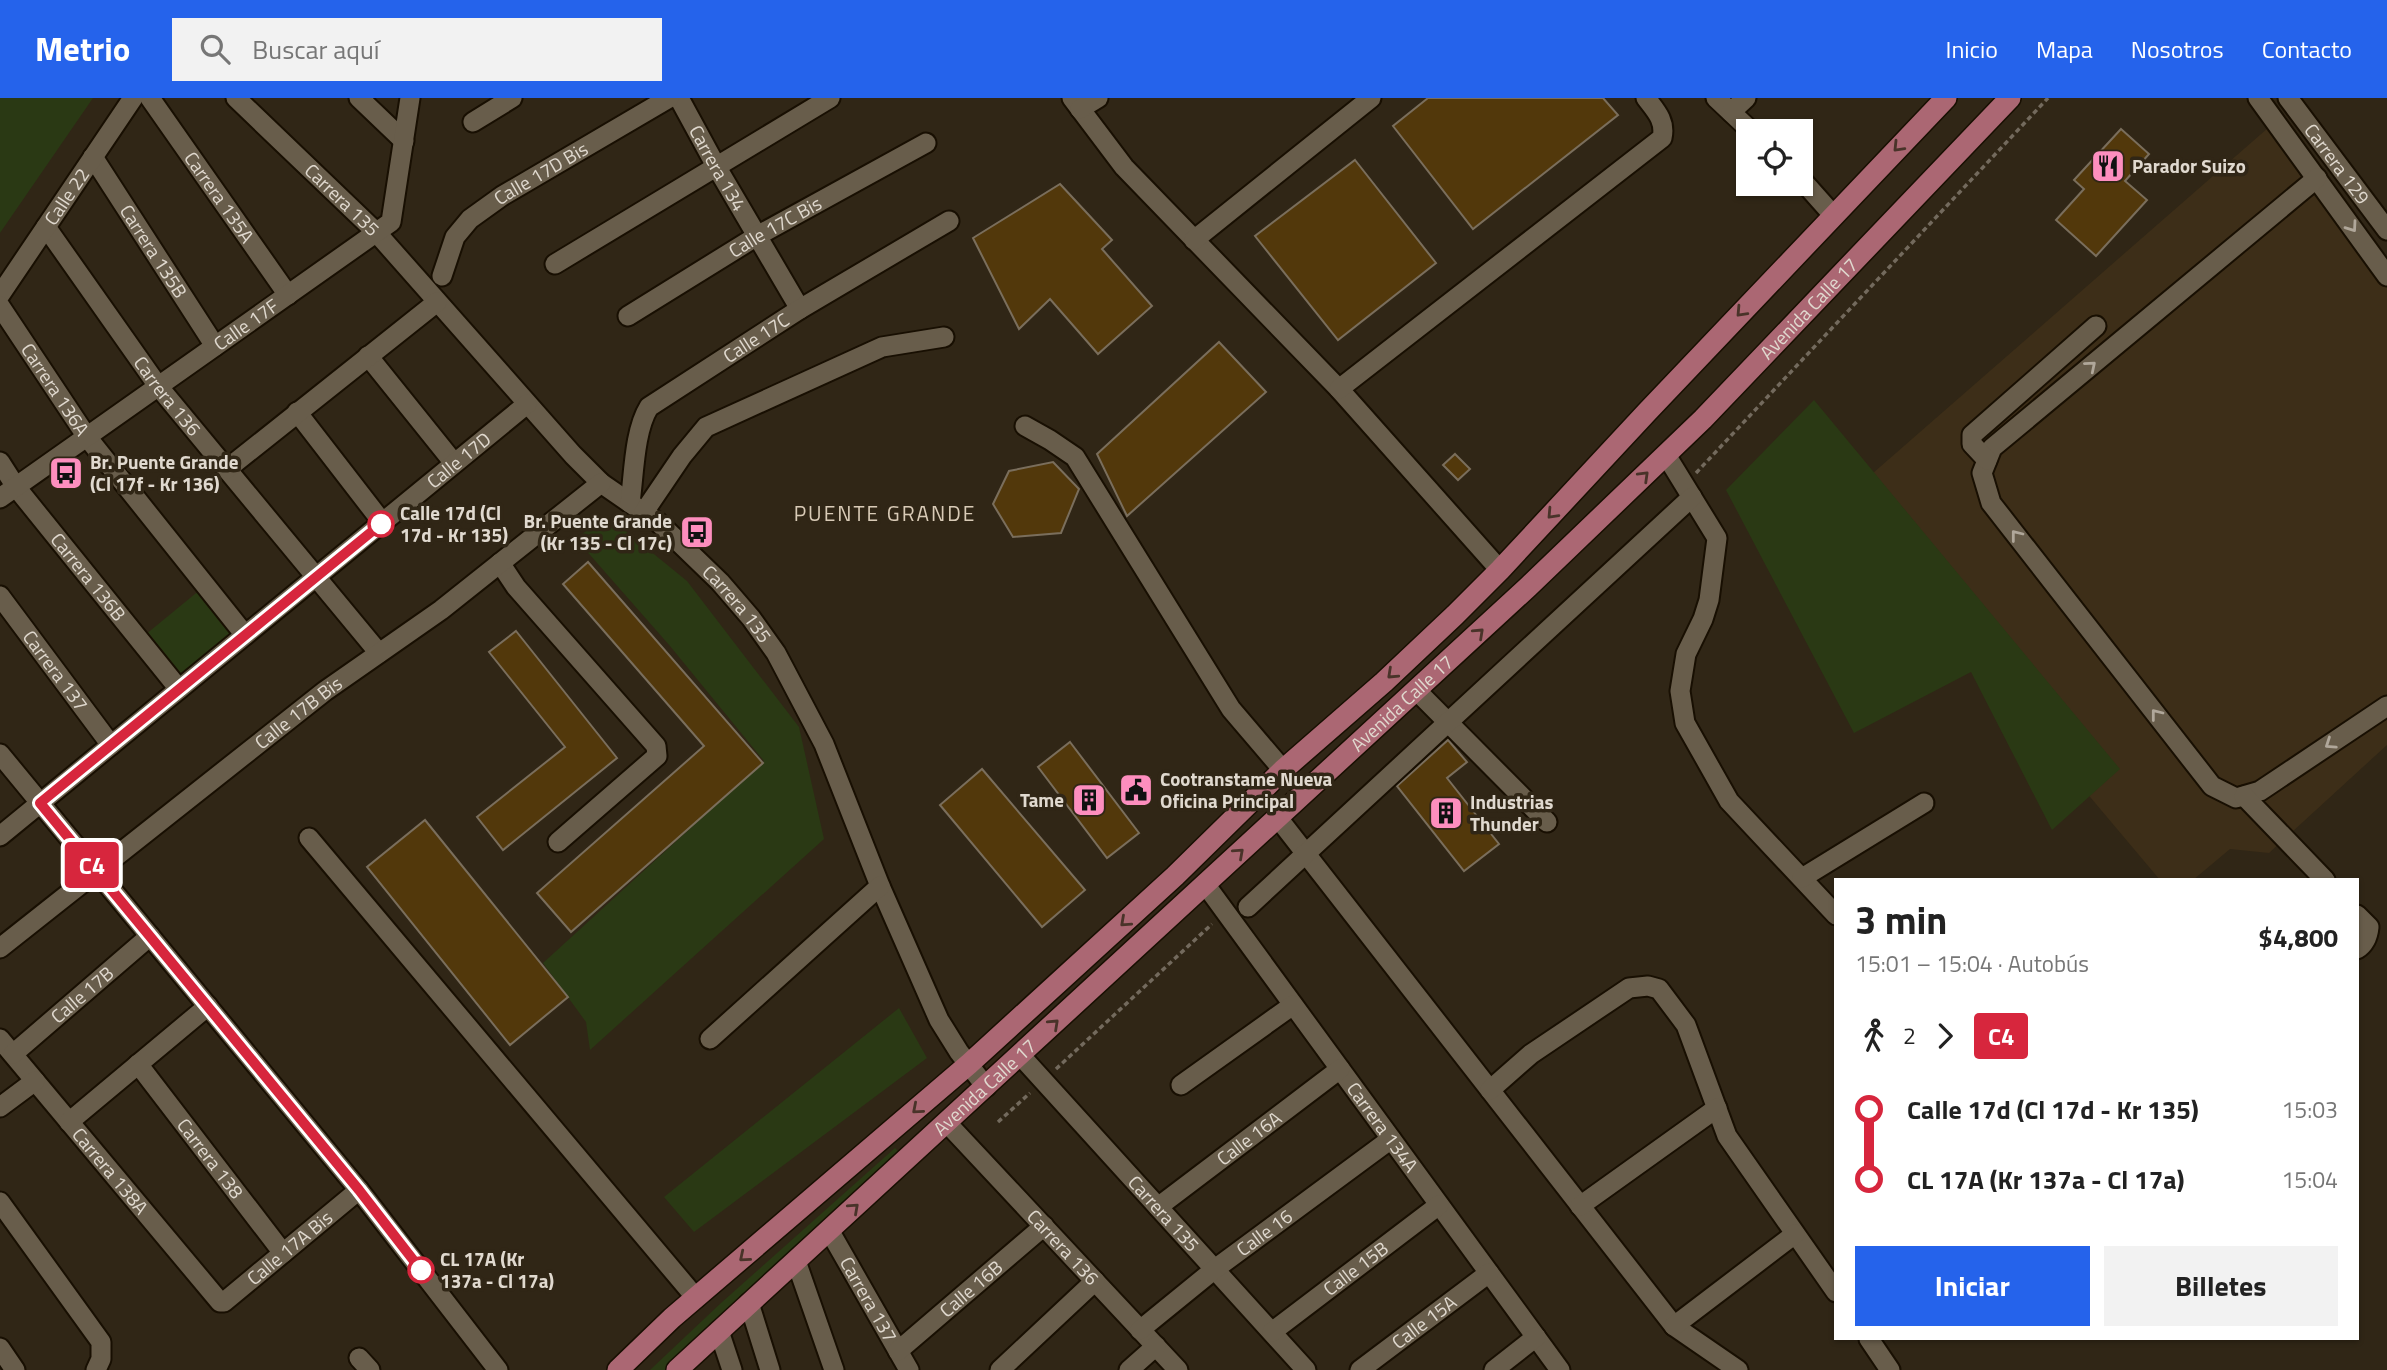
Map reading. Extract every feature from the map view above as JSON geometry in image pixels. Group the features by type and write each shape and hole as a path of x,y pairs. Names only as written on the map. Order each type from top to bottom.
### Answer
{"main road":[{"name":"Avenida Calle 17","path":"618,1370 696,1298 969,1064 1175,876 1283,770 1384,682 1500,570 1946,98"},
{"name":"Avenida Calle 17","path":"677,1370 1416,691 1666,455 1846,272 2011,98"}],"street":[{"name":"Calle 22","path":"0,295 132,98"},
{"name":"Carrera 135A","path":"150,98 288,295"},
{"name":"Carrera 135","path":"236,98 376,232 560,443 601,483 659,523 734,598 776,653 824,744 880,886 939,1020 986,1087"},
{"path":"359,98 404,141"},
{"name":"Calle 17F","path":"0,498 391,222 410,98"},
{"path":"473,122 512,98"},
{"name":"Calle 17D Bis","path":"442,276 455,237 470,219 502,196 669,98"},
{"name":"Carrera 134","path":"679,98 800,309"},
{"path":"555,264 830,98"},
{"path":"1098,98 1076,104 1124,167 1339,389 1500,570"},
{"path":"1195,240 1371,98"},
{"path":"1339,389 1662,138 1664,128 1661,118 1646,98"},
{"path":"1716,98 1738,119"},
{"path":"1731,112 1746,98"},
{"path":"2258,98 2387,276"},
{"name":"Carrera 129","path":"2288,98 2387,230"},
{"name":"Calle 17C Bis","path":"628,316 757,236 926,143"},
{"name":"Carrera 135B","path":"93,157 215,346"},
{"path":"2317,178 1992,448 1982,472 1990,503 2212,786 2236,799 2260,791 2387,706"},
{"path":"1813,192 1833,215"},
{"name":"Calle 17C","path":"637,508 640,428 649,407 800,309 949,220"},
{"name":"Carrera 136","path":"46,228 158,386 379,653"},
{"path":"227,469 437,302"},
{"name":"Carrera 136A","path":"0,306 87,437 245,635"},
{"path":"1987,460 1972,443 1972,435 2096,326"},
{"path":"637,508 706,427 882,347 944,337"},
{"path":"368,356 454,463"},
{"name":"Calle 17D","path":"0,836 527,404"},
{"path":"297,412 382,522"},
{"path":"1025,426 1075,457 1231,709 1283,770"},
{"path":"1666,455 1717,538 1709,600 1686,654 1680,691 1685,723 1729,801 1834,913"},
{"name":"Carrera 136B","path":"0,462 16,487 179,689"},
{"name":"Calle 17B Bis","path":"0,948 325,691 441,610 601,483"},
{"path":"1248,907 1692,497"},
{"path":"500,563 516,587 656,746 658,752 657,756 558,842"},
{"name":"Carrera 137","path":"0,596 111,745"},
{"path":"1416,691 1547,822"},
{"path":"0,754 359,1190 498,1370"},
{"path":"2245,796 2323,878"},
{"path":"1802,878 1924,803"},
{"path":"1278,818 1674,1326 1738,1370"},
{"path":"309,838 696,1298"},
{"name":"Carrera 134A","path":"1205,884 1560,1370"},
{"path":"710,1039 880,886"},
{"path":"2359,917 2369,927 2368,935 2359,948"},
{"name":"Calle 17B","path":"6,1046 150,936"},
{"path":"1490,1090 1531,1054 1629,988 1648,986 1659,989 1686,1025 1727,1136 1834,1289"},
{"path":"1181,1085 1293,1004"},
{"path":"69,1122 208,1006"},
{"name":"Carrera 138A","path":"6,1046 220,1302"},
{"name":"Carrera 135","path":"1020,1055 1306,1370"},
{"name":"Carrera 138","path":"138,1064 283,1253"},
{"name":"Calle 16A","path":"1158,1207 1340,1069"},
{"path":"0,1107 35,1081"},
{"path":"1580,1206 1717,1108"},
{"name":"Carrera 136","path":"947,1123 1178,1370"},
{"name":"Calle 16","path":"1140,1330 1215,1269 1391,1139"},
{"name":"Calle 17A Bis","path":"220,1302 224,1302 359,1190"},
{"path":"0,1202 101,1342 101,1359 96,1370"},
{"name":"Calle 15B","path":"1272,1332 1439,1205"},
{"name":"Calle 16B","path":"898,1351 1044,1226"},
{"name":"Carrera 137","path":"830,1230 909,1370"},
{"path":"1674,1326 1795,1234"},
{"path":"796,1261 834,1370"},
{"name":"Calle 15A","path":"1360,1370 1489,1273"},
{"path":"1000,1370 1095,1281"},
{"path":"749,1303 770,1370"},
{"path":"719,1331 732,1370"},
{"path":"1494,1370 1536,1337"},
{"path":"1869,1340 1890,1370"},
{"path":"1129,1370 1156,1346"},
{"path":"0,1348 15,1370"}],"shaded area":[{"path":"2284,114 2387,257 2387,745 2269,853 2230,849 2195,878 2158,878 1841,501"}],"green space":[{"path":"0,98 93,98 0,233"},
{"path":"1814,400 2120,769 2052,830 1971,672 1854,733 1726,490"},
{"path":"606,515 687,581 799,727 824,839 590,1050 586,1022 543,963 764,761 670,646 576,539"},
{"path":"201,589 237,634 182,679 145,635"},
{"path":"899,1008 927,1058 694,1232 664,1197"},
{"path":"895,1148 901,1154 672,1370 650,1370 721,1303"}],"building":[{"path":"1428,98 1603,98 1618,115 1473,229 1393,126"},
{"path":"2121,129 2149,154 2125,181 2147,200 2096,256 2056,220 2084,189 2074,180"},
{"path":"1355,160 1436,263 1338,340 1255,236"},
{"path":"1060,184 1112,240 1102,249 1152,306 1098,354 1050,299 1019,329 973,238"},
{"path":"1219,342 1266,392 1127,516 1097,454"},
{"path":"1455,454 1470,469 1458,480 1443,465"},
{"path":"1053,462 1079,489 1061,533 1013,537 993,504 1009,471"},
{"path":"588,562 763,763 571,932 537,893 704,746 563,584"},
{"path":"516,631 617,758 503,850 477,817 565,747 489,652"},
{"name":"Industrias Thunder","path":"1448,740 1467,762 1447,778 1499,844 1464,871 1397,786"},
{"name":"Tame","path":"1070,742 1139,833 1107,858 1038,767"},
{"path":"982,769 1085,890 1042,927 940,805"},
{"path":"425,820 568,997 510,1045 367,867"}],"bus line":[{"name":"C4","path":"381,524 40,803 359,1190 421,1270"}],"place":[{"name":"Parador Suizo","path":"2108,166"},
{"name":"Br. Puente Grande (Cl 17f - Kr 136)","path":"66,473"},
{"name":"Calle 17d (Cl 17d - Kr 135)","path":"381,524"},
{"name":"Br. Puente Grande (Kr 135 - Cl 17c)","path":"697,532"},
{"name":"Cootranstame Nueva Oficina Principal","path":"1136,790"},
{"name":"Tame","path":"1089,800"},
{"name":"Industrias Thunder","path":"1446,813"},
{"name":"CL 17A (Kr 137a - Cl 17a)","path":"421,1270"}],"district":[{"name":"PUENTE GRANDE","path":"885,514"}]}
